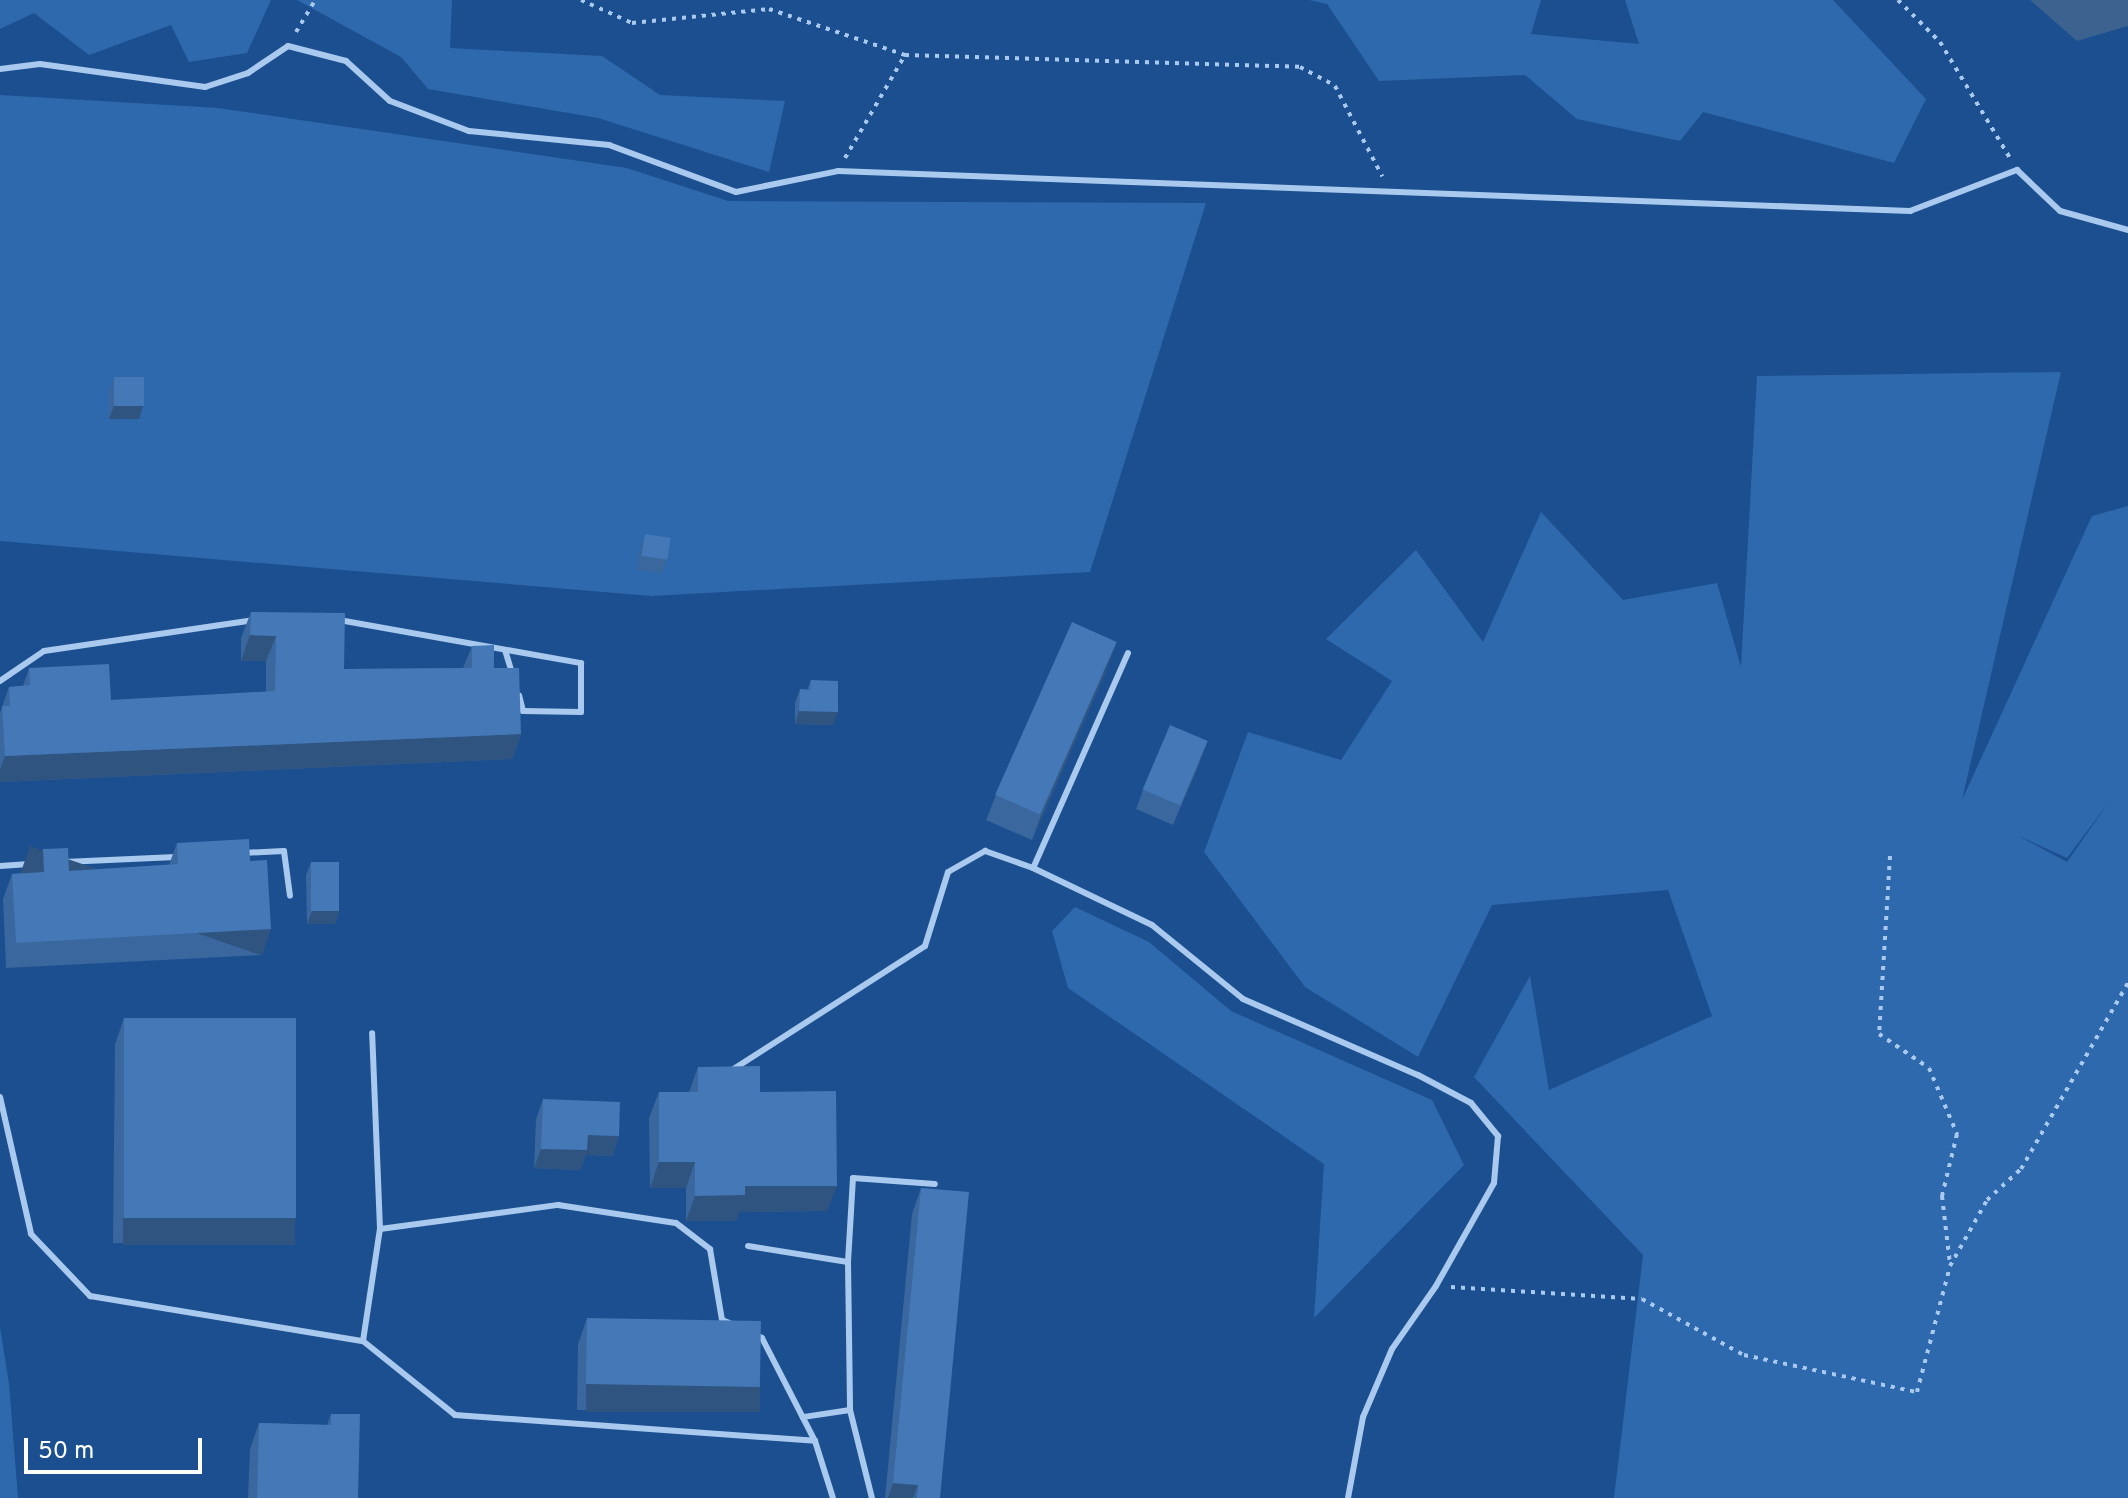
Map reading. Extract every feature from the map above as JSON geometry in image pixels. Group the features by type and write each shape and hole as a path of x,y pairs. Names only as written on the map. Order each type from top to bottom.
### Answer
{"lane":[{"path":"0,69 40,64 205,87 248,73 288,46 346,61 390,101 469,131 609,145 736,192 838,171 1388,189 1910,211 2017,170 2060,211 2128,230"},
{"path":"0,681 44,651 271,618"},
{"path":"332,619 581,663 581,712 523,711 505,650"},
{"path":"1033,868 1128,653"},
{"path":"237,853 284,851 290,896"},
{"path":"728,1072 925,946 948,872 985,851 1033,868 1152,925 1243,999 1418,1075 1471,1103 1498,1136 1494,1183 1436,1286 1392,1349 1369,1404 1348,1498"},
{"path":"0,866 189,856"},
{"path":"363,1341 380,1229 372,1033"},
{"path":"0,1097 31,1234 90,1296 363,1341 455,1415 815,1441"},
{"path":"872,1498 850,1410 848,1262 853,1178 935,1184"},
{"path":"380,1229 558,1205 676,1223 710,1249 722,1320 735,1326"},
{"path":"748,1246 848,1262"},
{"path":"749,1332 762,1338 803,1417 815,1441 833,1498"},
{"path":"803,1417 850,1410"}],"path":[{"path":"288,46 315,0"},
{"path":"581,0 632,23 769,9 905,55 1300,67 1335,86 1388,189"},
{"path":"1898,0 1940,42 2017,170"},
{"path":"838,171 905,55"},
{"path":"1890,856 1879,1034 1929,1068 1957,1134 1942,1196 1950,1266"},
{"path":"1436,1286 1642,1299 1744,1355 1917,1392 1950,1266 1987,1200 2021,1169 2128,983"}],"shaded area":[{"path":"0,0 271,0 247,53 189,62 171,25 89,55 34,13 0,29"},
{"path":"297,0 452,0 450,48 602,56 660,95 785,101 769,172 598,118 428,89 401,57"},
{"path":"1309,0 1541,0 1531,34 1639,44 1625,0 1833,0 1926,99 1894,163 1703,112 1680,141 1577,119 1525,75 1379,81 1327,4"},
{"path":"2030,0 2128,0 2128,26 2077,41"},
{"path":"0,95 218,108 627,168 728,201 1206,203 1090,572 651,596 0,541"},
{"path":"2061,372 1962,800 2092,516 2128,506 2128,1498 1614,1498 1643,1255 1474,1077 1530,976 1549,1090 1712,1016 1668,890 1492,905 1418,1057 1305,987 1204,852 1248,732 1341,760 1392,681 1326,639 1416,550 1483,642 1541,512 1623,600 1717,583 1741,667 1757,376","holes":["2109,802 2067,862 2017,835 2067,858"]},
{"path":"1075,907 1149,942 1231,1011 1432,1100 1464,1165 1314,1318 1324,1164 1068,988 1052,931"},
{"path":"0,1327 9,1384 18,1498 0,1498"}],"building":[{"path":"114,377 144,377 144,406 114,406"},
{"path":"645,534 671,538 667,560 642,556"},
{"path":"251,612 345,613 344,669 472,668 472,646 494,645 494,668 519,668 521,734 5,756 2,706 10,706 9,687 30,685 29,668 109,664 111,700 275,691 276,636 250,635"},
{"path":"1072,622 1117,642 1040,815 995,795"},
{"path":"811,680 838,681 838,712 799,711 800,689 810,690"},
{"path":"1170,725 1208,741 1180,805 1143,789"},
{"path":"249,839 250,861 267,860 271,929 16,943 12,874 44,872 43,849 68,848 69,871 178,864 177,843"},
{"path":"311,862 339,862 339,911 311,911"},
{"path":"124,1018 296,1018 296,1218 124,1218"},
{"path":"760,1066 760,1092 836,1091 837,1186 745,1186 745,1195 695,1196 695,1162 659,1162 659,1092 698,1092 698,1067"},
{"path":"543,1099 620,1102 619,1136 588,1135 587,1150 541,1149"},
{"path":"921,1188 969,1192 940,1498 917,1498 918,1485 893,1483"},
{"path":"587,1318 761,1321 760,1387 586,1384"},
{"path":"331,1414 360,1414 358,1498 257,1498 259,1423 331,1425"}]}
